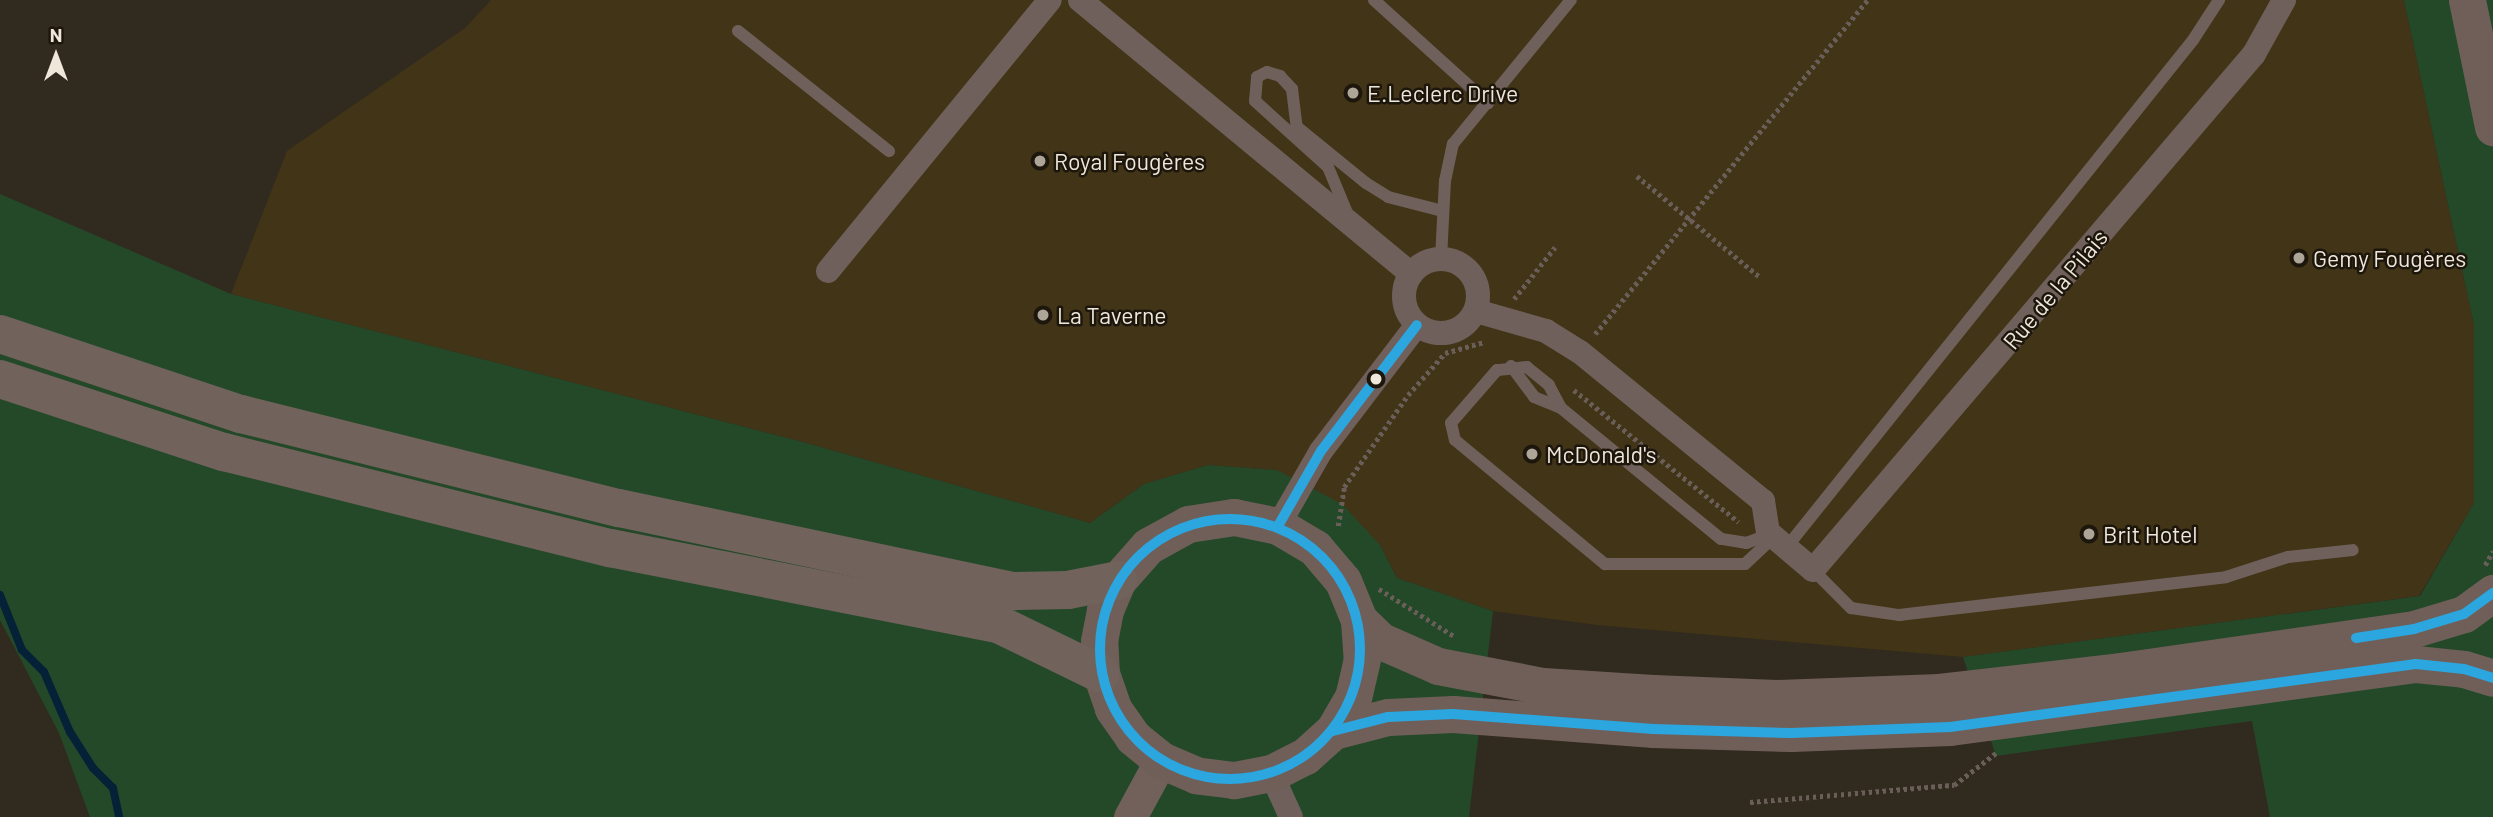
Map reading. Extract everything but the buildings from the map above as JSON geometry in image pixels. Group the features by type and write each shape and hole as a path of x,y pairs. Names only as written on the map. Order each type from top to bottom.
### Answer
{"highway":[{"path":"0,334 241,414 619,508 1014,591 1068,590 1118,580"},
{"path":"0,379 223,452 610,548 998,624 1101,674"}],"main road":[{"path":"2467,0 2493,127"},
{"path":"1234,517 1278,526 1322,556 1343,581 1359,620 1362,659 1356,685 1333,731 1305,756 1271,773 1234,780 1196,775 1161,760 1133,737 1113,708 1101,674 1101,631 1118,580 1149,546 1188,524 1234,517"},
{"path":"1359,620 1381,641 1437,666 1543,686 1776,698 1939,692 2316,644 2414,629 2464,614 2493,593"},
{"path":"1333,731 1388,717 1453,714 1653,729 1791,733 1950,727 2416,664 2464,669 2493,678"},
{"path":"1130,817 1161,760"}],"street":[{"path":"828,271 1050,0"},
{"path":"1080,0 1411,274"},
{"name":"Rue de la Pilais","path":"1813,570 2254,54 2284,0"},
{"path":"1417,325 1404,295 1411,274 1419,266 1441,259 1469,272 1487,315"},
{"path":"1417,325 1450,333 1469,321 1487,315 1546,331 1580,352 1763,501 1777,540 1813,570"},
{"path":"1278,526 1321,451 1417,325"},
{"path":"1271,773 1291,817"}],"lane":[{"path":"1374,0 1488,103"},
{"path":"1441,259 1443,211 1453,144 1571,0"},
{"path":"1561,408 1549,385 1527,367 1511,366 1497,370 1451,423 1450,432 1598,562 1618,567 1723,567 1745,564 1777,540 2193,40 2220,0"},
{"path":"738,31 889,151"},
{"path":"1352,225 1328,167 1255,101 1257,77 1267,72 1280,76 1292,89 1297,127 1366,183 1388,197 1443,211"},
{"path":"1511,366 1534,397 1561,408 1721,539 1747,543 1777,540"},
{"path":"1813,570 1851,608 1899,615 2226,577 2288,557 2353,550"}],"path":[{"path":"1580,352 1867,0"},
{"path":"1637,176 1760,277"},
{"path":"1481,341 1487,315 1555,247"},
{"path":"1750,802 1954,785 2001,751"}],"shaded area":[{"path":"491,0 2404,0 2474,325 2474,503 2419,596 1963,657 1597,625 1493,611 1397,578 1380,545 1277,470 1208,465 1144,484 1090,523 803,442 231,294 287,151 465,28"}],"green space":[{"path":"2404,0 2493,0 2493,817 2270,817 2252,721 1996,756 1963,657 2420,596 2474,503 2474,325"},
{"path":"0,194 231,294 803,442 1090,523 1144,484 1208,465 1277,470 1342,504 1380,545 1397,578 1493,611 1469,817 90,817 59,733 0,620"}],"waterway":[{"path":"0,595 22,650 44,672 70,732 93,768 113,788 119,817"}],"transit line":[{"path":"1278,526 1321,451 1417,325"},
{"path":"1217,519 1243,519 1268,524 1292,534 1313,548 1331,566 1351,599 1358,624 1360,649 1358,674 1351,699 1331,732 1313,750 1292,764 1268,774 1243,779 1217,779 1192,774 1168,764 1147,750 1129,732 1115,711 1105,687 1100,662 1100,636 1105,611 1115,587 1129,566 1147,548 1168,534 1192,524 1217,519"},
{"path":"2356,638 2414,629 2464,614 2493,593"},
{"path":"1333,731 1388,717 1453,714 1653,729 1791,733 1950,727 2416,664 2464,669 2493,678"}],"place":[{"name":"E.Leclerc Drive","path":"1353,93"},
{"name":"Royal Fougères","path":"1040,161"},
{"name":"Gemy Fougères","path":"2299,258"},
{"name":"La Taverne","path":"1043,315"},
{"name":"McDonald's","path":"1532,454"},
{"name":"Brit Hotel","path":"2089,534"}]}
